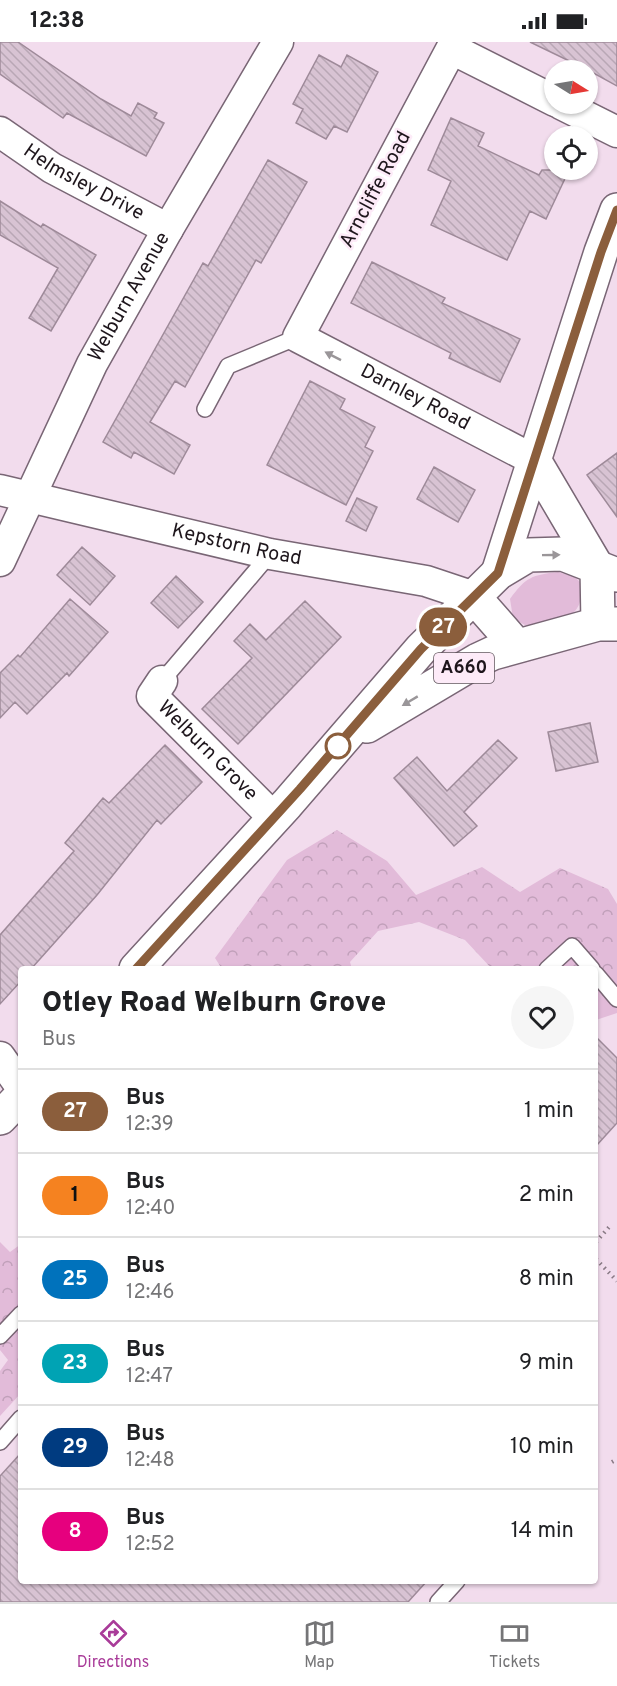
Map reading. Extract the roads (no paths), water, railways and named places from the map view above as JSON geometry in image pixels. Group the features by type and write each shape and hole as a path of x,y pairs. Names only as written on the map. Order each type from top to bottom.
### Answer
{"main road":[{"path":"498,573 534,459 609,254 617,210"},
{"path":"534,459 607,571 608,624"},
{"name":"A660","path":"139,966 343,741 421,649 498,573 528,555 562,554 607,571"},
{"path":"474,597 516,645"},
{"name":"A660","path":"343,741 478,660 516,645 608,624"},
{"path":"0,1118 18,1099"}],"street":[{"name":"Welburn Avenue","path":"0,561 92,364 278,42"},
{"path":"453,46 544,95"},
{"name":"Arncliffe Road","path":"298,337 453,46"},
{"path":"581,114 617,132"},
{"name":"Helmsley Drive","path":"0,132 52,168 168,229"},
{"name":"Darnley Road","path":"298,337 534,459"},
{"name":"Kepstorn Road","path":"0,490 270,554 426,581 474,597"},
{"name":"Welburn Grove","path":"162,681 152,696 274,818"},
{"path":"0,1057 18,1083"}],"lane":[{"path":"205,408 228,366 298,337"},
{"path":"162,681 270,554"},
{"path":"549,966 572,945 590,966"},
{"path":"598,976 617,999"},
{"path":"0,1336 18,1317"},
{"path":"0,1442 18,1421"},
{"path":"438,1602 454,1584"}]}
